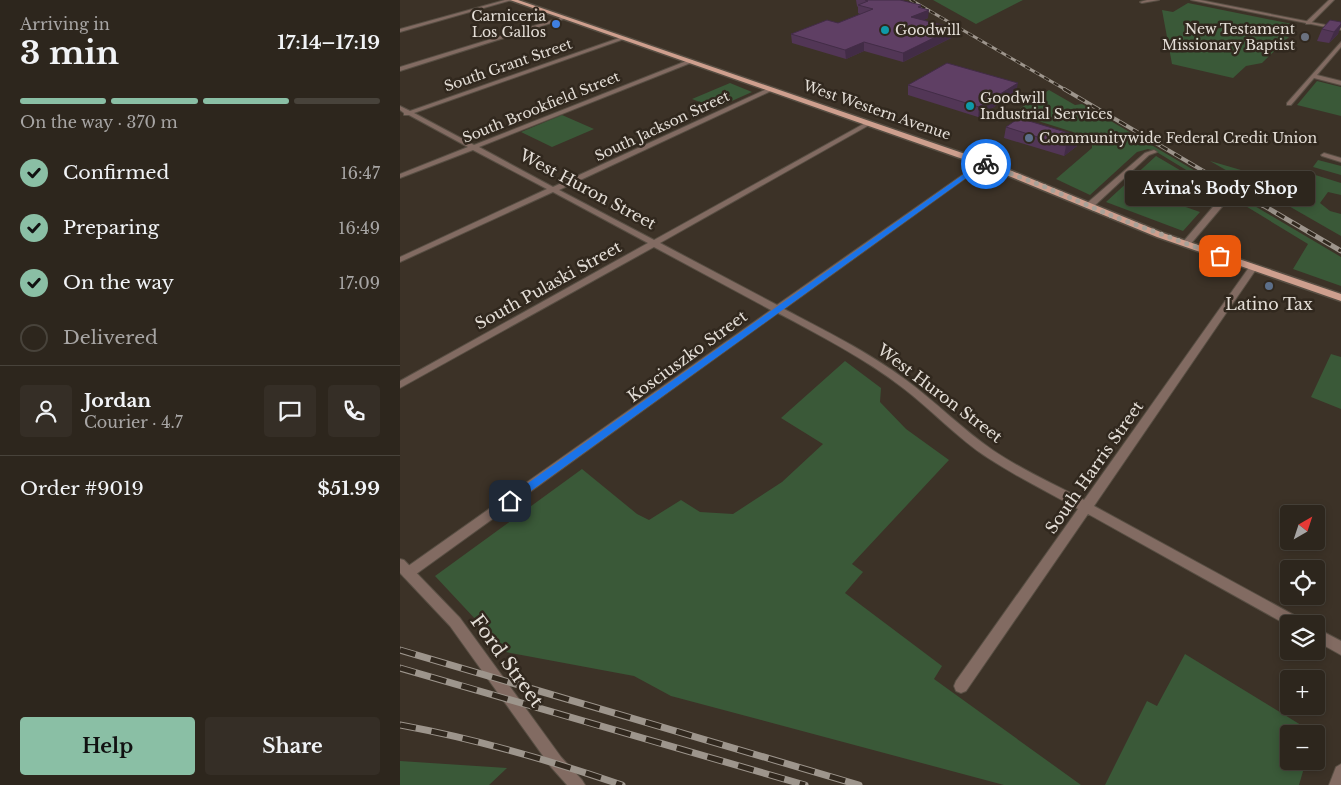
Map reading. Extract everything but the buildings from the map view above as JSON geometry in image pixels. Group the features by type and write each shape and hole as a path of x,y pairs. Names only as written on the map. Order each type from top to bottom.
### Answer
{"main road":[{"name":"West Western Avenue","path":"512,0 983,163 1186,244 1341,298"}],"street":[{"path":"400,31 512,0"},
{"path":"1142,2 1157,0"},
{"path":"1193,0 1341,29"},
{"path":"1308,23 1329,0"},
{"path":"400,68 565,18"},
{"name":"South Grant Street","path":"403,112 624,38"},
{"path":"1289,104 1341,44"},
{"name":"South Brookfield Street","path":"400,176 690,61"},
{"path":"1313,76 1341,83"},
{"name":"South Jackson Street","path":"400,260 771,89"},
{"name":"West Huron Street","path":"403,112 852,349 917,393 971,442 1282,615"},
{"name":"South Pulaski Street","path":"400,385 868,123"},
{"path":"1089,206 1147,154 1154,152"},
{"path":"1324,155 1341,160"},
{"name":"Kosciuszko Street","path":"404,568 777,310 983,163"},
{"path":"1186,244 1227,196"},
{"name":"South Harris Street","path":"961,686 1253,268"},
{"name":"Ford Street","path":"404,568 455,622 556,762 577,785"},
{"path":"1325,639 1341,648"},
{"path":"1337,785 1341,772"}],"green space":[{"path":"933,0 1023,0 976,24"},
{"path":"1188,3 1297,25 1285,36 1289,37 1262,63 1246,66 1233,78 1172,64 1162,10 1173,12"},
{"path":"1317,81 1341,87 1341,116 1297,105"},
{"path":"730,83 752,92 716,108 692,99"},
{"path":"1049,90 1075,105 1082,104 1341,257 1341,286 1293,269 1308,244 1155,151 1148,149 1137,152 1090,195 1056,179 1092,148 1092,138 1013,113"},
{"path":"562,115 594,129 552,147 521,132"},
{"path":"1156,156 1217,192 1211,199 1174,187 1163,199 1200,212 1183,231 1106,202"},
{"path":"1318,160 1341,166 1341,175 1313,167"},
{"path":"1210,161 1300,187 1309,173 1341,183 1341,195 1328,192 1320,203 1330,211 1341,214 1341,236"},
{"path":"1331,354 1341,357 1341,409 1311,397"},
{"path":"845,361 881,388 880,402 906,429 949,460 852,564 863,572 845,593 942,666 934,679 1081,785 1004,785 671,696 634,676 506,652 435,576 582,469 637,514 649,520 681,500 700,512 733,514 782,482 823,444 781,418"},
{"path":"1185,654 1280,712 1280,715 1285,715 1301,725 1280,725 1280,770 1303,770 1299,785 1105,785 1147,701 1157,706"},
{"path":"400,761 507,768 489,785 400,785"}],"railway":[{"path":"911,0 1066,90"},
{"path":"1064,89 1263,206"},
{"path":"1261,204 1341,251"},
{"path":"400,650 859,785"},
{"path":"400,668 805,785"},
{"path":"400,725 512,751 622,785"}],"way so far":[{"path":"986,164 1115,217 1220,256"}],"place":[{"name":"Carniceria Los Gallos","path":"556,24"},
{"name":"Goodwill","path":"885,30"},
{"name":"New Testament Missionary Baptist","path":"1305,37"},
{"name":"Goodwill Industrial Services","path":"970,106"},
{"name":"Communitywide Federal Credit Union","path":"1029,138"},
{"name":"Avina's Body Shop","path":"1220,256"},
{"name":"Latino Tax","path":"1269,286"}],"route":[{"path":"510,501 983,163 986,164"}]}
